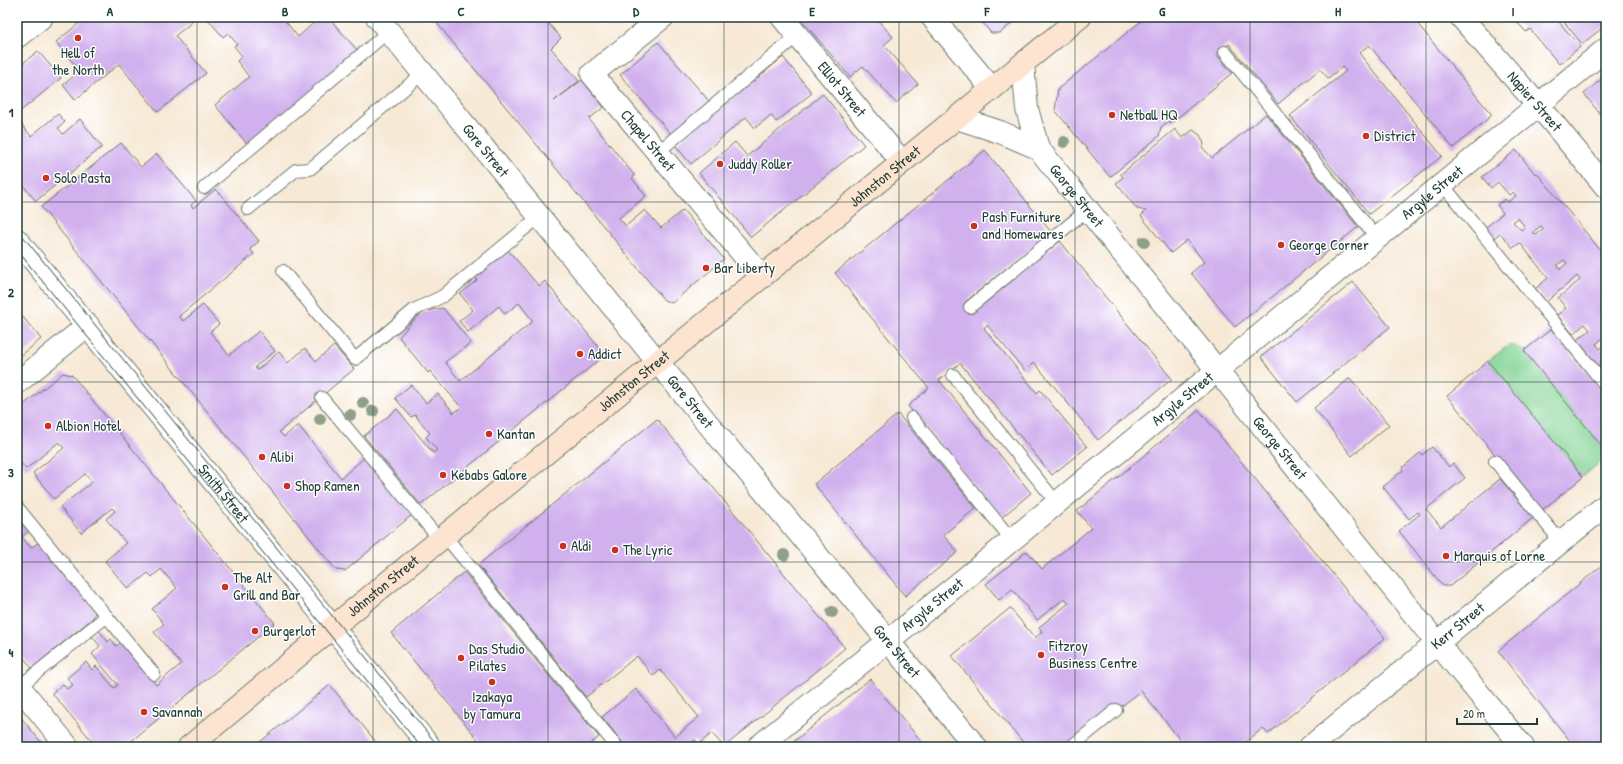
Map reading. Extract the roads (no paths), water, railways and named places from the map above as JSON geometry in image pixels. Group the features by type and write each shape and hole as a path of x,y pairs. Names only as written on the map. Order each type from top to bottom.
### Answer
{"main road":[{"name":"Johnston Street","path":"189,747 658,361 1080,17"}],"street":[{"path":"17,37 42,17"},
{"name":"Chapel Street","path":"663,17 592,74 762,277"},
{"name":"Elliot Street","path":"782,17 902,162"},
{"path":"932,17 992,89"},
{"name":"Napier Street","path":"1461,17 1539,106 1606,187"},
{"name":"Gore Street","path":"383,24 709,425 889,640 976,747"},
{"name":"Argyle Street","path":"758,747 1012,540 1606,50"},
{"name":"George Street","path":"1023,64 1027,110 1038,148 1523,747"},
{"name":"George Street","path":"957,118 1000,132 1038,148"},
{"name":"Smith Street","path":"17,240 88,325 430,747"},
{"path":"17,383 88,325"},
{"name":"Kerr Street","path":"1310,747 1606,505"},
{"path":"18,686 68,747"}],"lane":[{"path":"204,188 383,24"},
{"path":"658,152 797,36"},
{"path":"1225,52 1378,239"},
{"path":"248,208 296,170 310,169 423,73"},
{"path":"1443,185 1606,386"},
{"path":"970,307 1087,210"},
{"path":"283,271 355,359 414,310 443,296 540,216"},
{"path":"953,375 1057,503"},
{"path":"322,398 443,538 617,747"},
{"path":"912,418 1012,540"},
{"path":"1494,461 1561,542"},
{"path":"17,507 154,674"},
{"path":"18,686 107,616"},
{"path":"1071,747 1116,710"}],"tram line":[{"path":"17,229 439,747"},
{"path":"17,250 421,747"}],"place":[{"name":"Hell of the North","path":"78,38"},
{"name":"Netball HQ","path":"1112,115"},
{"name":"District","path":"1366,136"},
{"name":"Juddy Roller","path":"720,164"},
{"name":"Solo Pasta","path":"46,178"},
{"name":"Pash Furniture and Homewares","path":"974,226"},
{"name":"George Corner","path":"1281,245"},
{"name":"Bar Liberty","path":"706,268"},
{"name":"Addict","path":"580,354"},
{"name":"Albion Hotel","path":"48,426"},
{"name":"Kantan","path":"489,434"},
{"name":"Alibi","path":"262,457"},
{"name":"Kebabs Galore","path":"443,475"},
{"name":"Shop Ramen","path":"287,486"},
{"name":"Aldi","path":"563,546"},
{"name":"The Lyric","path":"615,550"},
{"name":"Marquis of Lorne","path":"1446,556"},
{"name":"The Alt Grill and Bar","path":"225,587"},
{"name":"Burgerlot","path":"255,631"},
{"name":"Fitzroy Business Centre","path":"1041,655"},
{"name":"Das Studio Pilates","path":"461,658"},
{"name":"Izakaya by Tamura","path":"492,682"},
{"name":"Savannah","path":"144,712"}]}
